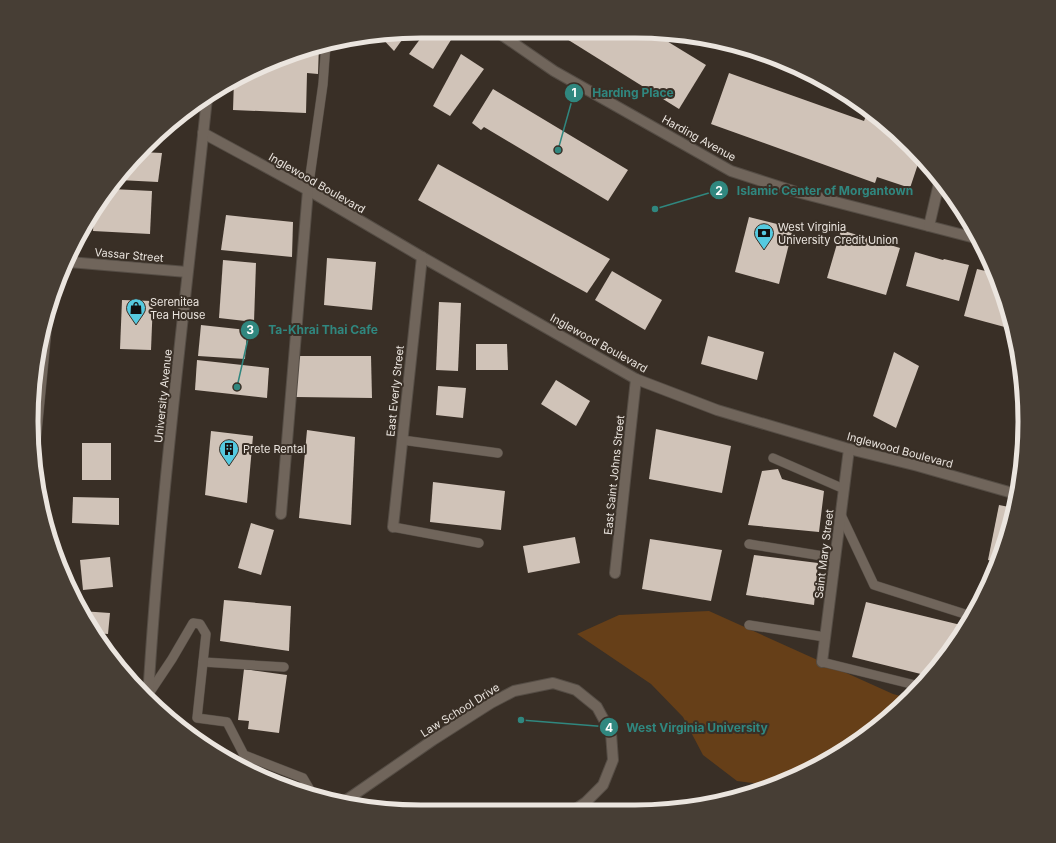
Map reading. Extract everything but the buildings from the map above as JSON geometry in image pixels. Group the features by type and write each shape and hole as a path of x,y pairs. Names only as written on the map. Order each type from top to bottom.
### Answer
{"street":[{"name":"Harding Avenue","path":"506,38 554,71 731,171 793,191 971,237"},
{"name":"University Avenue","path":"148,691 158,560 187,272 206,104"},
{"name":"Inglewood Boulevard","path":"203,133 308,190 422,257 636,378 717,410 849,449 918,466 1012,493"},
{"path":"929,226 938,187"},
{"path":"281,514 308,190"},
{"name":"East Everly Street","path":"393,528 422,257"},
{"name":"Vassar Street","path":"73,262 187,272"},
{"name":"East Saint Johns Street","path":"616,573 636,378"},
{"name":"Saint Mary Street","path":"822,662 849,449"},
{"name":"Law School Drive","path":"349,798 432,740 491,703 514,691 553,683 576,690 597,707 611,733 613,760 603,785 582,805"}],"lane":[{"path":"308,190 323,84 326,50"},
{"path":"38,421 45,346"},
{"path":"402,440 498,454"},
{"path":"773,458 844,489"},
{"path":"841,515 874,585 966,614"},
{"path":"393,528 479,543"},
{"path":"748,544 835,558"},
{"path":"150,693 193,623 200,624 206,634 198,718 227,722 244,755 304,778 309,788"},
{"path":"749,625 825,637"},
{"path":"203,662 284,667"},
{"path":"822,662 913,685"}],"shaded area":[{"path":"709,611 893,694 902,696 868,726 826,754 781,776 760,784 737,781 703,755 683,717 651,684 577,634 619,615"}],"place":[{"name":"Harding Place","path":"558,150"},
{"name":"Islamic Center of Morgantown","path":"655,209"},
{"name":"West Virginia University Credit Union","path":"764,250"},
{"name":"Serenitea Tea House","path":"136,325"},
{"name":"Ta-Khrai Thai Cafe","path":"237,387"},
{"name":"Prete Rental","path":"229,466"},
{"name":"West Virginia University","path":"521,720"}]}
